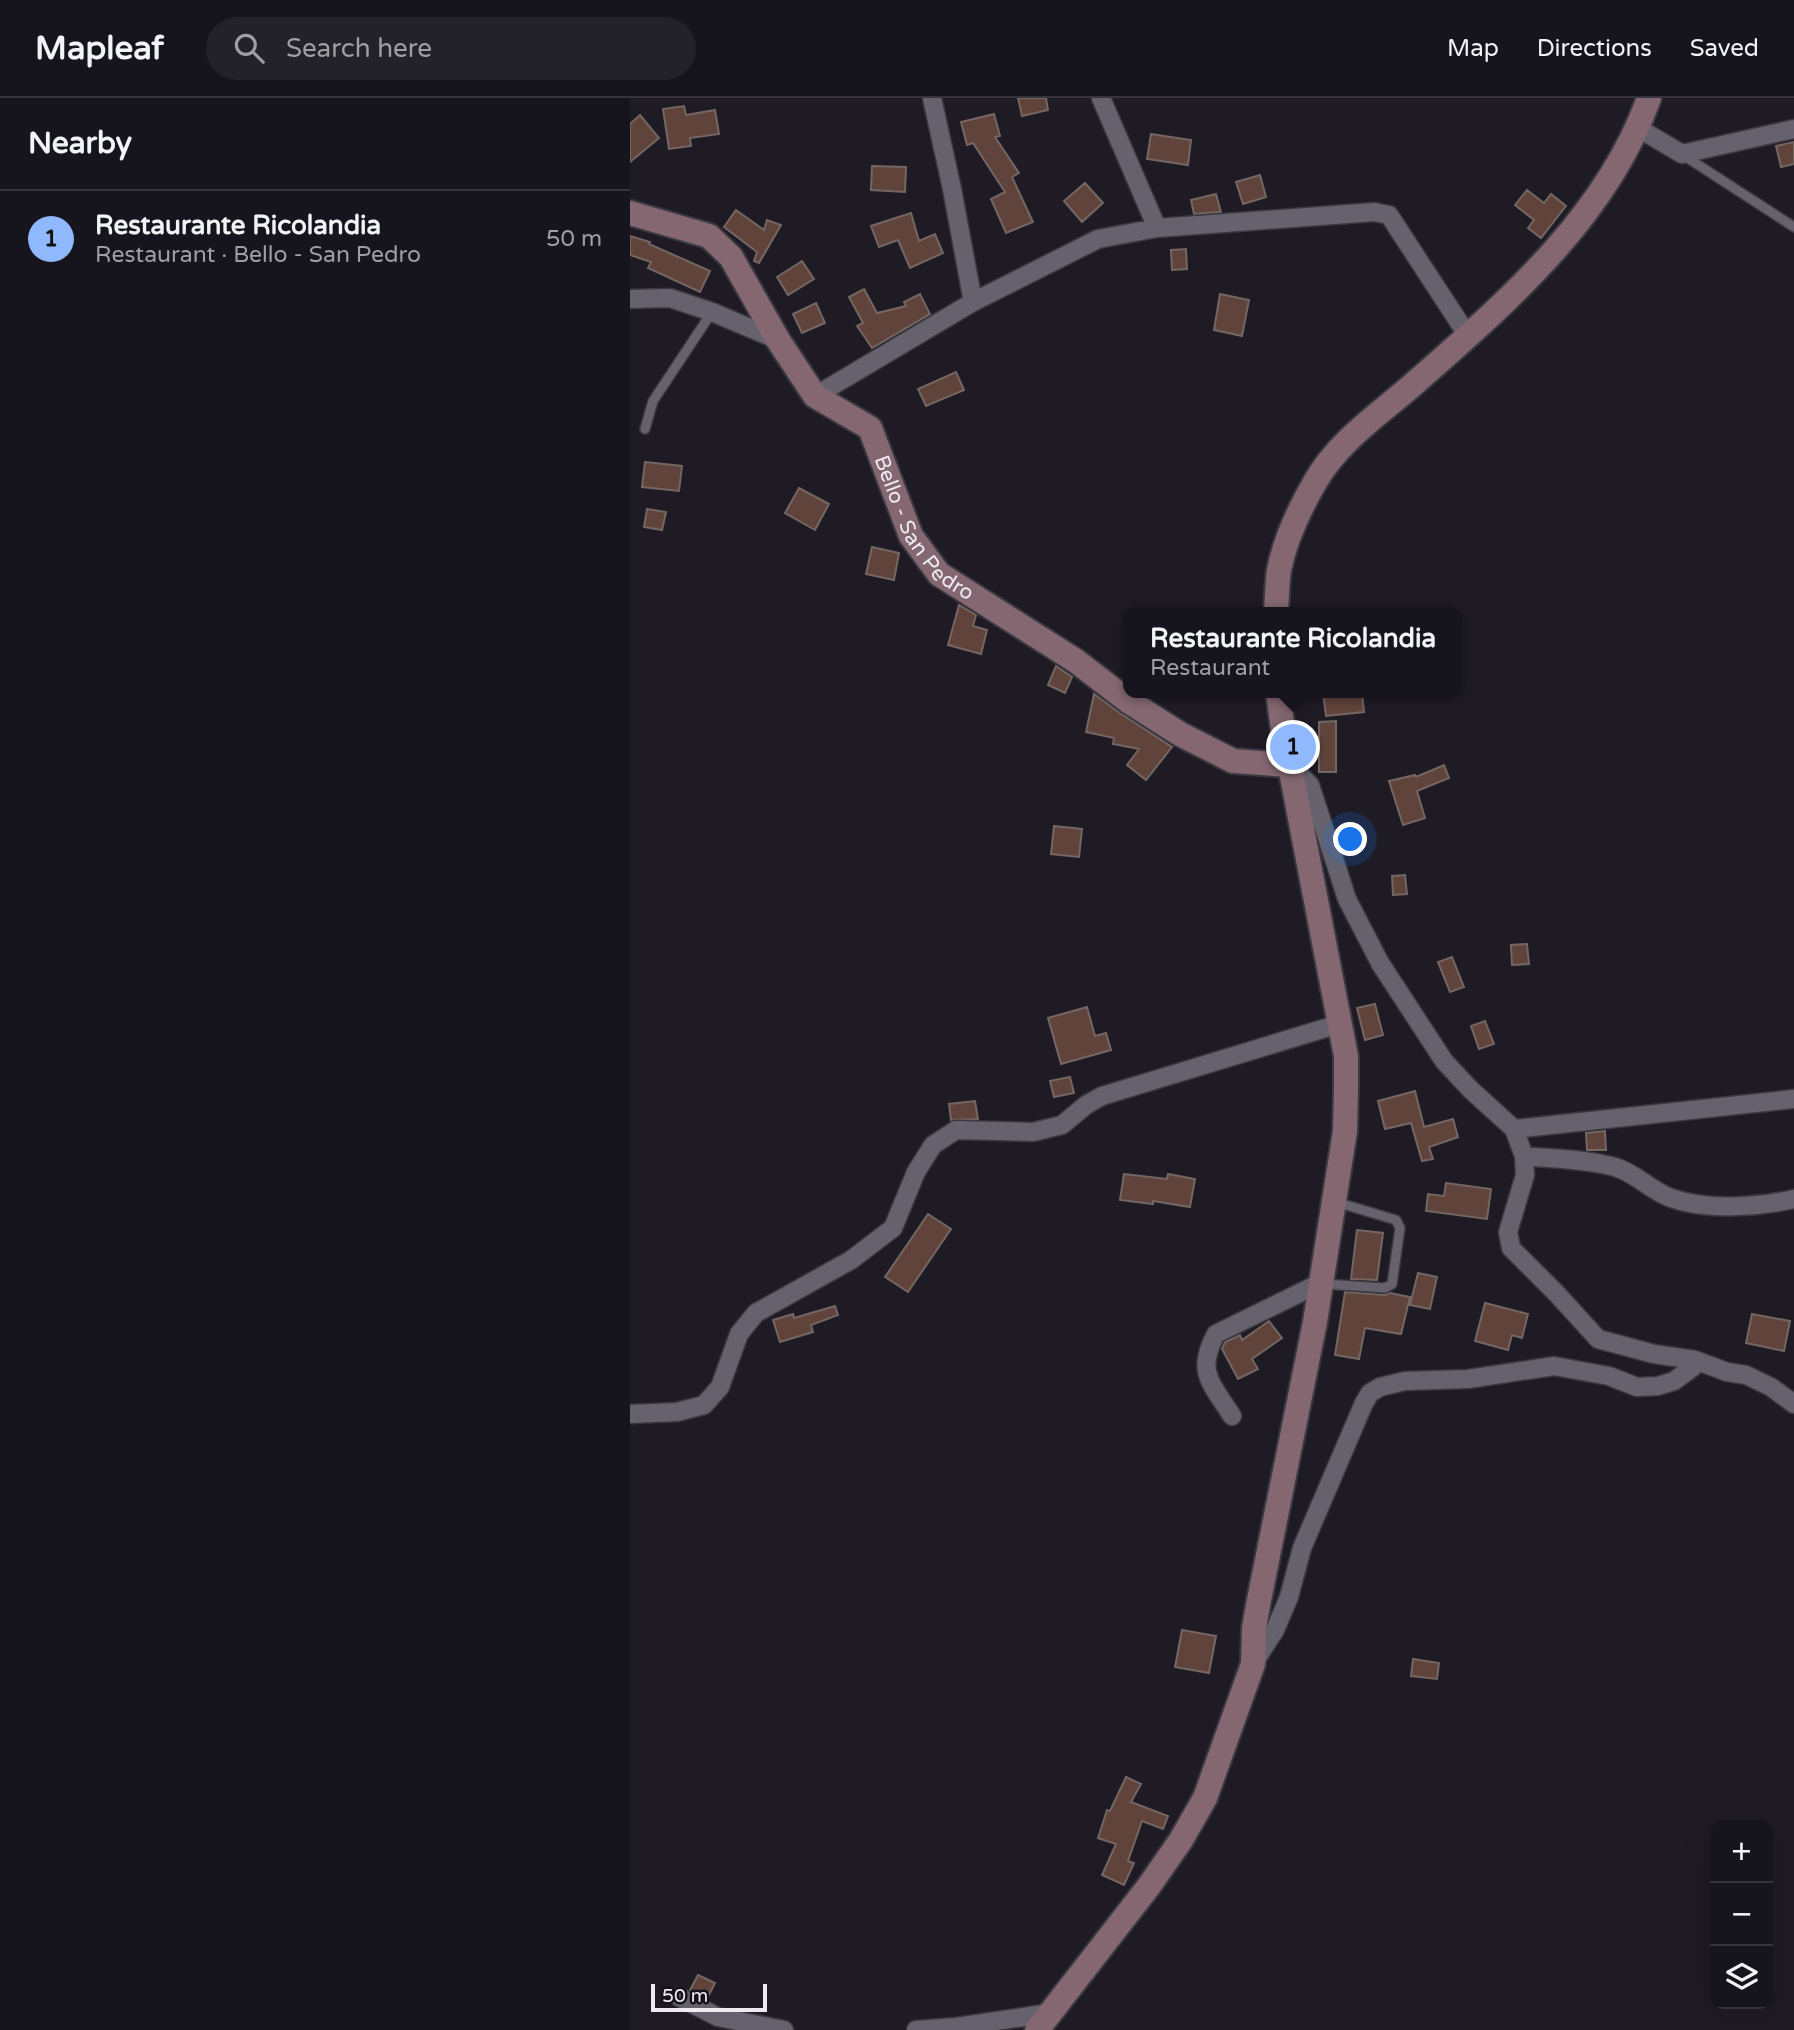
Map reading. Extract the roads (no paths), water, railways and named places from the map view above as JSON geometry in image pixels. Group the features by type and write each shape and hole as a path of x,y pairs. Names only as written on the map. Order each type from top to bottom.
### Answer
{"main road":[{"path":"1276,607 1279,570 1292,531 1315,480 1351,436 1468,336 1573,232 1613,173 1638,128 1648,98"},
{"name":"Bello - San Pedro","path":"630,213 709,236 731,257 778,340 815,396 870,428 911,536 939,574 1076,661 1123,697"},
{"name":"Bello - San Pedro","path":"1124,698 1180,734 1233,761 1290,765"},
{"path":"1043,2022 1149,1886 1181,1840 1205,1798 1253,1664 1257,1609 1320,1283 1345,1131 1346,1056 1279,698"}],"street":[{"path":"932,98 973,302"},
{"path":"1101,98 1157,228"},
{"path":"1638,128 1682,154 1794,129"},
{"path":"815,396 973,302 1098,239 1157,228 1374,212 1389,215 1468,336"},
{"path":"630,299 670,298 712,312 778,340"},
{"path":"1290,765 1310,785 1347,899 1380,963 1444,1061 1514,1129 1524,1156 1525,1175 1508,1232 1511,1248 1598,1339 1654,1354 1696,1360 1727,1372 1746,1375 1771,1387 1794,1404"},
{"path":"630,1414 677,1412 704,1405 720,1387 739,1334 756,1313 851,1260 893,1228 916,1172 933,1145 956,1130 1033,1132 1062,1125 1086,1105 1102,1096 1339,1024"},
{"path":"1514,1129 1794,1099"},
{"path":"1524,1156 1618,1167 1670,1198 1707,1205 1746,1207 1794,1199"},
{"path":"1232,1416 1206,1373 1208,1349 1216,1334 1320,1283"},
{"path":"1253,1664 1275,1630 1289,1597 1302,1548 1370,1393 1380,1387 1405,1381 1468,1380 1554,1366 1609,1376 1637,1387 1658,1386 1674,1381 1693,1367 1696,1360"},
{"path":"679,1997 718,2017 784,2030"},
{"path":"916,2030 1043,2022"}],"lane":[{"path":"1682,154 1794,227"},
{"path":"645,429 653,401 712,312"},
{"path":"1320,1283 1385,1288 1391,1284 1399,1228 1396,1220 1334,1201"}],"place":[{"name":"Restaurante Ricolandia","path":"1293,747"}]}
